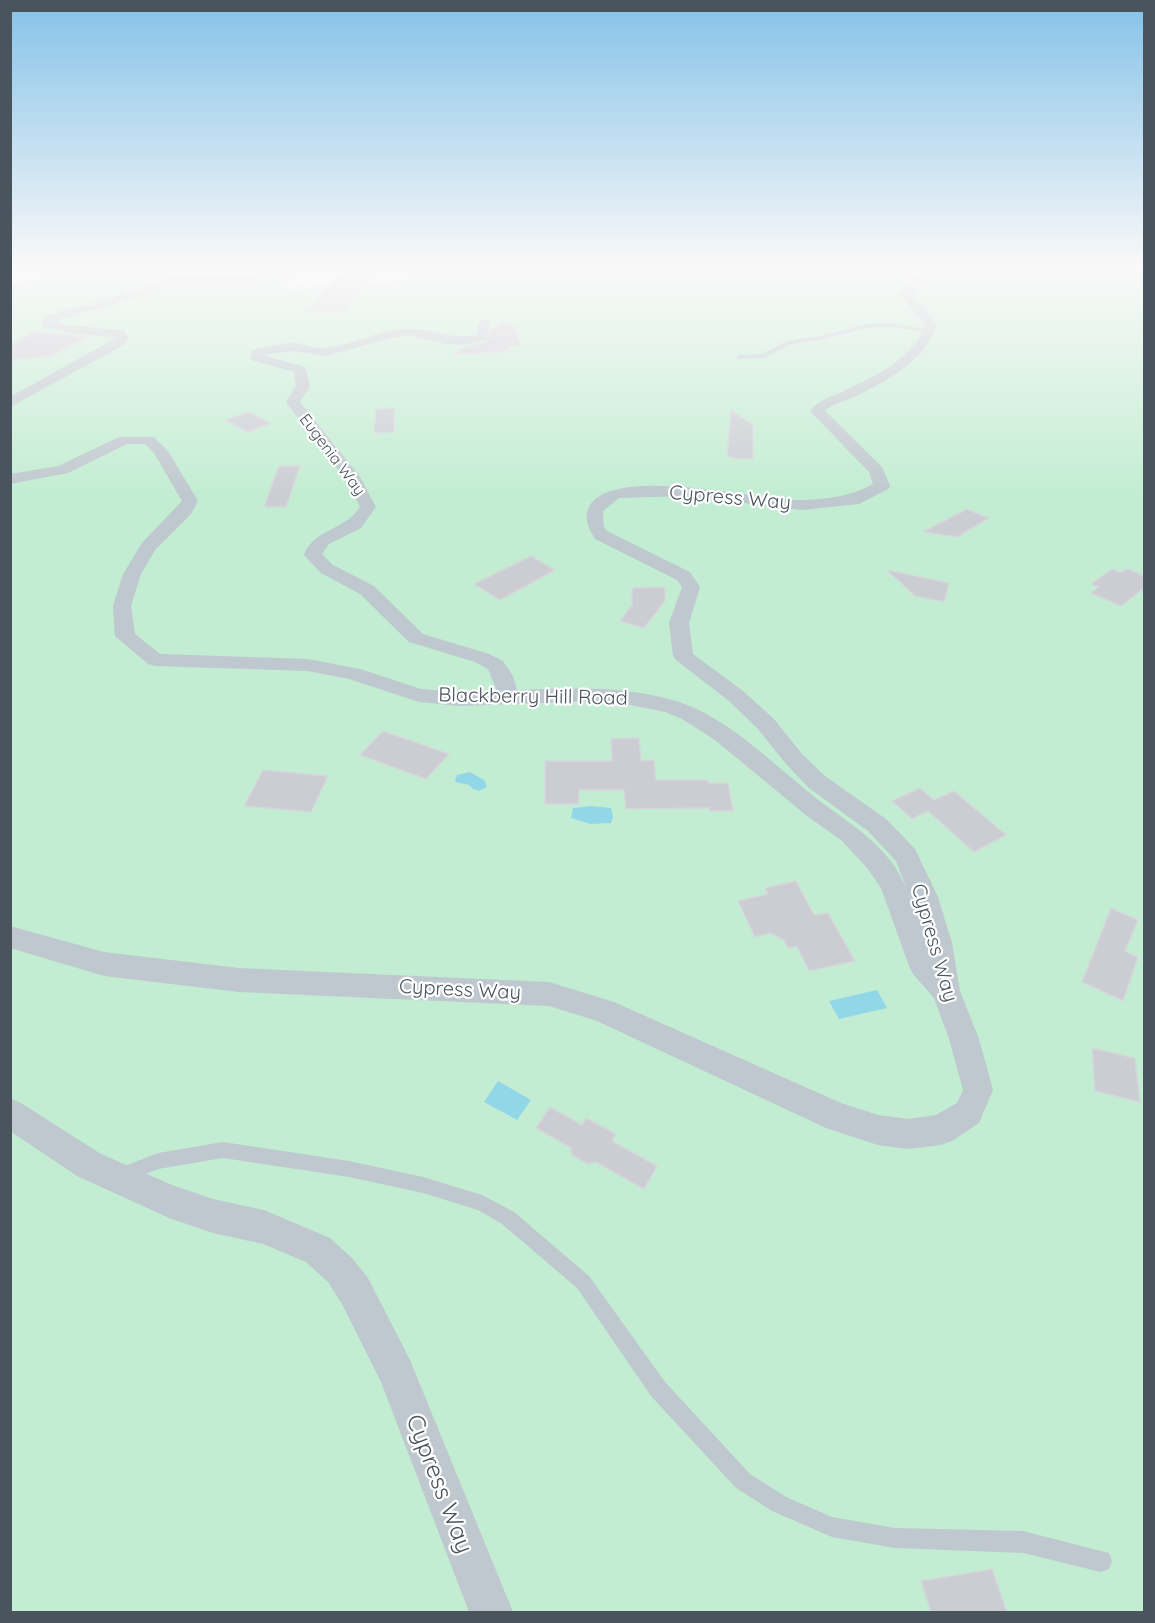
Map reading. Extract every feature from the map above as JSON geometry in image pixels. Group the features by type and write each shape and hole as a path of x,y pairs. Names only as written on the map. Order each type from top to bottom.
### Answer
{"street":[{"path":"10,403 115,345"},
{"name":"Eugenia Way","path":"352,345 325,352 294,347 278,348 257,353 256,357 267,361 284,362 300,370 303,386 293,402 305,421 346,469 366,500 368,507 362,516 351,526 320,543 314,548 313,555 327,569 367,590 416,638 482,658 496,665 503,676 509,698"},
{"name":"Cypress Way","path":"10,937 104,964 240,980 549,994 604,1011 837,1117 878,1130 908,1134 941,1130 968,1113 978,1090 964,1039 946,991 938,943 925,897 906,856 877,825 817,782 794,759 766,724 736,696 683,656 679,623 691,587 684,576 602,535 594,519 595,511 600,503 615,493 686,491 802,505 859,499 882,486 876,470 817,411 818,408 898,367 914,354 921,345"},
{"name":"Blackberry Hill Road","path":"10,479 62,470 124,440 149,440 160,451 190,501 185,510 148,547 132,574 122,606 125,636 155,660 308,665 353,673 419,695 459,699 596,694 646,700 690,714 723,735 815,810 852,835 878,862 893,885 923,966 946,991"},
{"name":"Cypress Way","path":"10,1113 87,1164 169,1201 213,1216 264,1227 318,1250 340,1270 355,1291 397,1373 491,1612"}],"lane":[{"path":"739,357 763,356 785,345"},
{"path":"116,1177 158,1161 223,1150 349,1168 423,1185 482,1203 508,1218 583,1282 658,1389 743,1481 779,1504 832,1527 895,1538 1023,1542 1101,1561"}],"green space":[{"path":"10,345 1144,345 1144,1612 11,1612"}],"water":[{"path":"470,772 484,780 487,787 479,791 469,785 455,782 457,775"},
{"path":"591,806 611,808 613,817 611,823 591,824 571,818 573,808"},
{"path":"877,990 887,1008 839,1019 829,1001"},
{"path":"498,1081 531,1100 517,1120 484,1102"}],"building":[{"path":"72,345 51,356 10,360 10,346"},
{"path":"474,345 522,346 507,347 509,351 452,355 465,347"},
{"path":"394,408 394,432 374,433 376,409"},
{"path":"731,410 753,425 753,459 727,456"},
{"path":"248,412 271,423 248,432 225,420"},
{"path":"279,466 300,466 286,507 264,507"},
{"path":"967,509 989,518 957,537 923,532"},
{"path":"531,556 555,570 500,600 474,584"},
{"path":"1112,569 1120,572 1129,569 1144,576 1144,588 1121,606 1091,593 1099,587 1091,584"},
{"path":"887,570 949,583 944,602 915,596"},
{"path":"665,587 665,601 644,628 620,621 632,605 632,588"},
{"path":"383,731 449,754 426,779 360,755"},
{"path":"639,738 641,761 654,760 656,780 708,780 709,783 728,783 733,811 710,811 709,808 626,809 624,790 579,790 579,804 545,804 545,761 612,761 611,739"},
{"path":"263,770 328,776 311,812 244,806"},
{"path":"920,788 934,800 954,791 1006,835 974,852 928,811 912,819 892,801"},
{"path":"796,881 814,915 828,913 855,961 809,971 797,947 788,948 784,940 770,933 755,937 738,901 768,894 765,888"},
{"path":"1111,908 1138,920 1125,951 1138,957 1123,1001 1082,982"},
{"path":"1092,1048 1135,1058 1140,1102 1095,1091"},
{"path":"550,1107 582,1125 586,1118 616,1134 612,1141 657,1166 644,1189 596,1162 588,1164 572,1155 571,1148 536,1128"},
{"path":"992,1569 1007,1612 931,1612 921,1581"}]}
